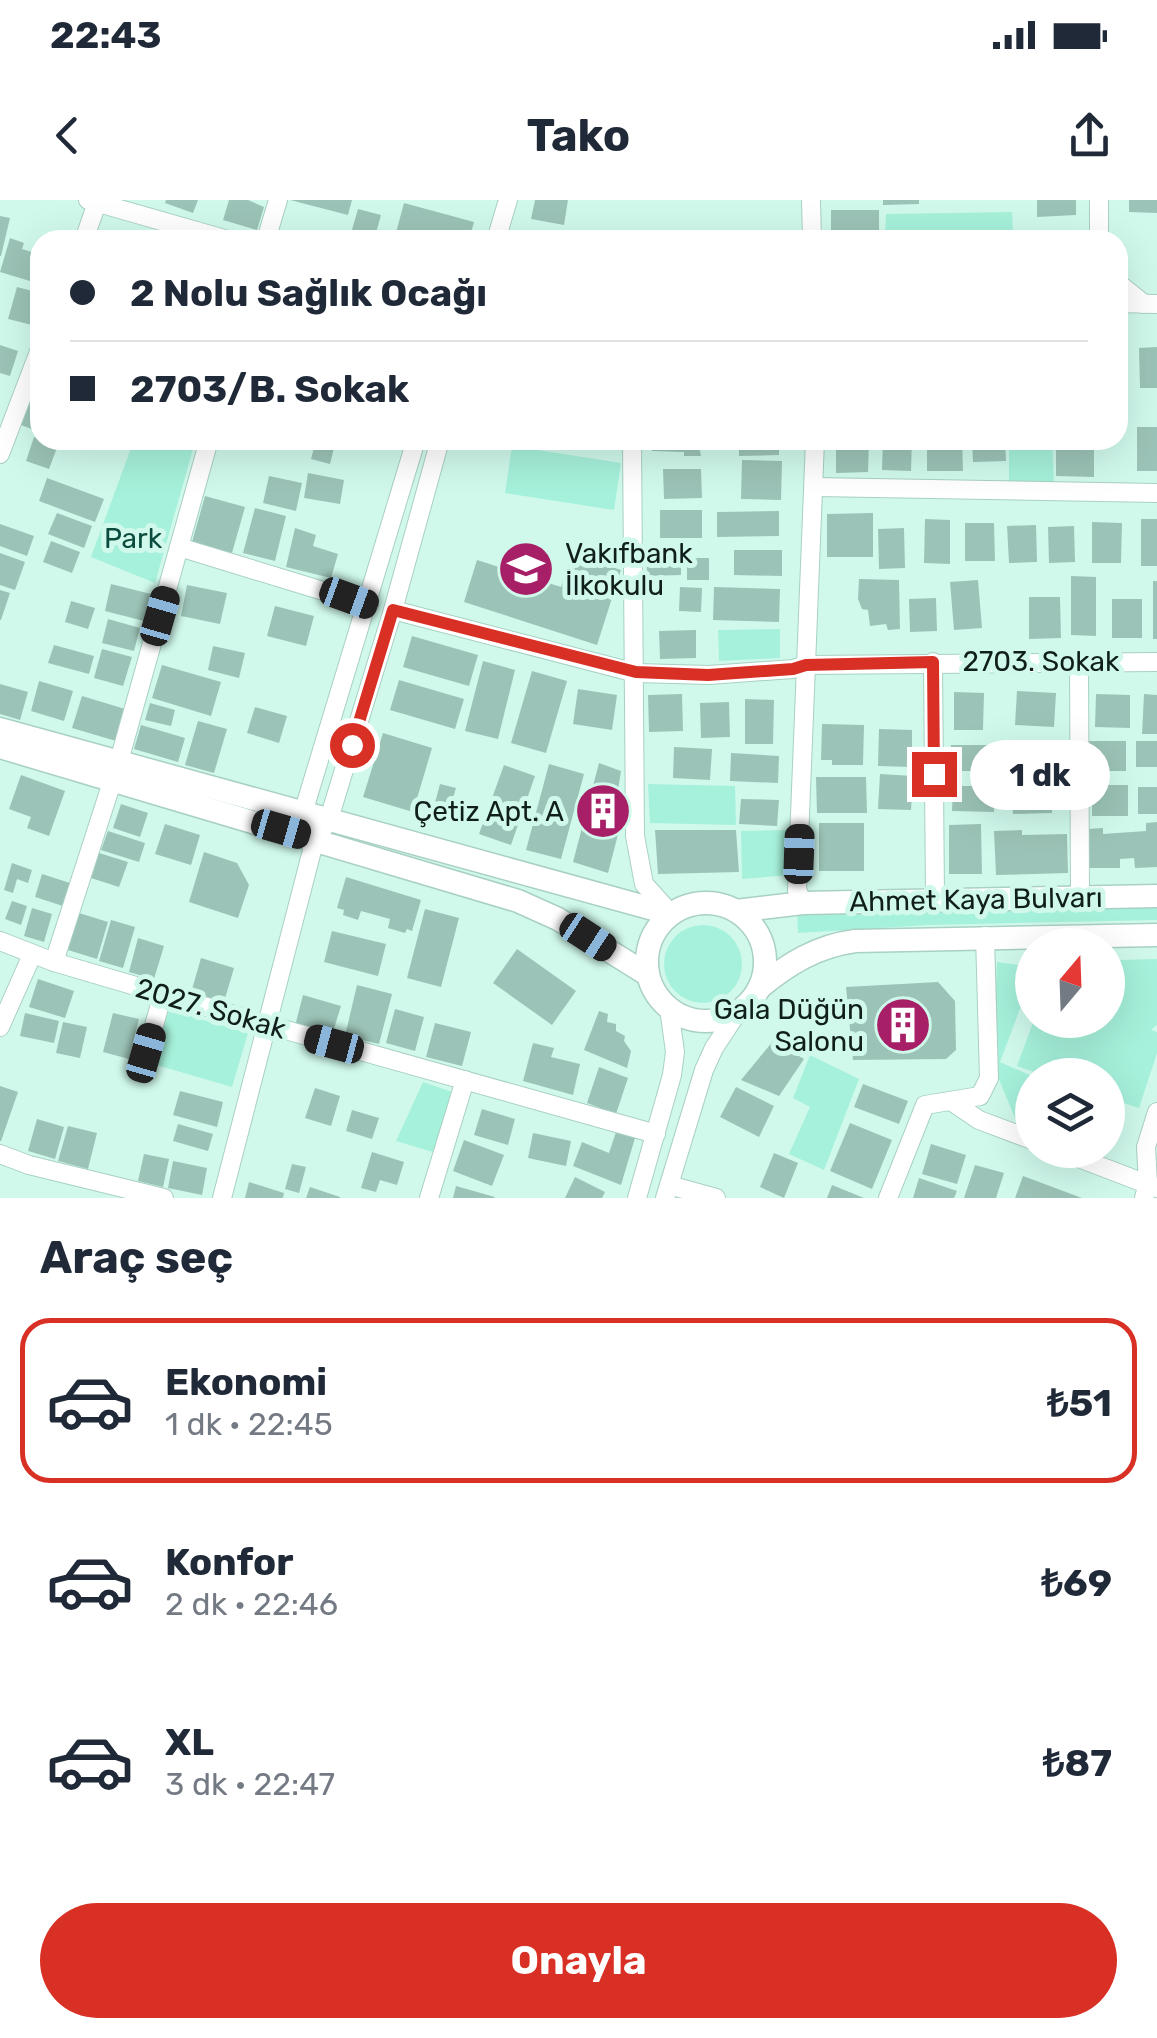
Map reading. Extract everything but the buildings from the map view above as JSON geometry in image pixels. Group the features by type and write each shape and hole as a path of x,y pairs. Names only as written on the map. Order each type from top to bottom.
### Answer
{"main road":[{"path":"0,729 116,770 322,830 672,914"},
{"path":"0,747 304,814 322,830 518,900 558,919 648,975"},
{"name":"Ahmet Kaya Bulvarı","path":"736,912 804,903 1157,896"},
{"path":"703,903 736,912 760,938 764,956 759,988 739,1010 711,1021 696,1020 668,1008 648,975 646,958 650,940 659,926 672,914 703,903"},
{"name":"Ahmet Kaya Bulvarı","path":"759,988 790,963 836,944 985,936 1157,935"}],"street":[{"path":"269,230 278,200"},
{"path":"499,230 508,200"},
{"path":"811,200 812,230"},
{"path":"1099,200 1099,230"},
{"path":"87,230 94,201 194,230"},
{"path":"1128,290 1150,304"},
{"path":"0,454 30,375"},
{"path":"54,962 116,770 206,450"},
{"path":"304,814 413,450"},
{"path":"222,1198 322,830 393,610 437,450"},
{"path":"632,450 635,836 644,884 672,914"},
{"path":"804,903 798,890 814,450"},
{"path":"815,487 1157,493"},
{"path":"179,547 369,605"},
{"name":"2703. Sokak","path":"393,610 636,672 708,675 806,665 1157,662"},
{"path":"1079,660 1080,898"},
{"path":"933,662 934,899"},
{"path":"888,1198 925,1105 980,1096 988,1078 985,936"},
{"name":"2027. Sokak","path":"0,941 54,962 268,1025 656,1134"},
{"path":"0,1027 32,955"},
{"path":"146,1053 163,994"},
{"path":"637,1198 675,1052 668,1008"},
{"path":"716,1198 667,1192 704,1070 739,1010"},
{"path":"429,1198 464,1080"},
{"path":"952,1101 978,1120 1015,1134"},
{"path":"1099,1168 1150,1190 1146,1146 1157,1112"},
{"path":"0,1154 164,1198"}],"green space":[{"path":"1012,212 1013,230 885,230 886,214"},
{"name":"Park","path":"130,450 193,450 155,583 91,557"},
{"path":"511,450 538,450 621,463 614,510 505,493"},
{"path":"1009,450 1052,450 1054,484 1009,482"},
{"path":"780,629 780,658 719,661 718,630"},
{"path":"648,784 735,786 736,825 650,823"},
{"path":"791,830 790,875 742,879 741,831"},
{"path":"1157,908 1157,920 929,925 798,933 797,912"},
{"path":"703,925 731,936 742,964 731,992 703,1003 675,992 664,964 675,936"},
{"path":"1157,959 1157,1025 1151,1030 1157,1032 1157,1053 1139,1108 1125,1103 1125,1058 1020,1058 1027,1038 1125,1038 1125,960"},
{"path":"997,962 1015,965 1015,1022 1000,1062 1015,1069 1015,1118 993,1065"},
{"path":"169,1010 248,1033 232,1087 153,1064"},
{"path":"810,1055 859,1079 824,1170 789,1154 810,1107 793,1098"},
{"path":"423,1082 452,1092 436,1153 396,1141"}],"place":[{"name":"Vakıfbank İlkokulu","path":"526,569"},
{"name":"Çetiz Apt. A","path":"603,811"},
{"name":"Gala Düğün Salonu","path":"903,1025"}],"route":[{"path":"352,745 393,610 636,672 708,675 806,665 933,662 934,774"}]}
